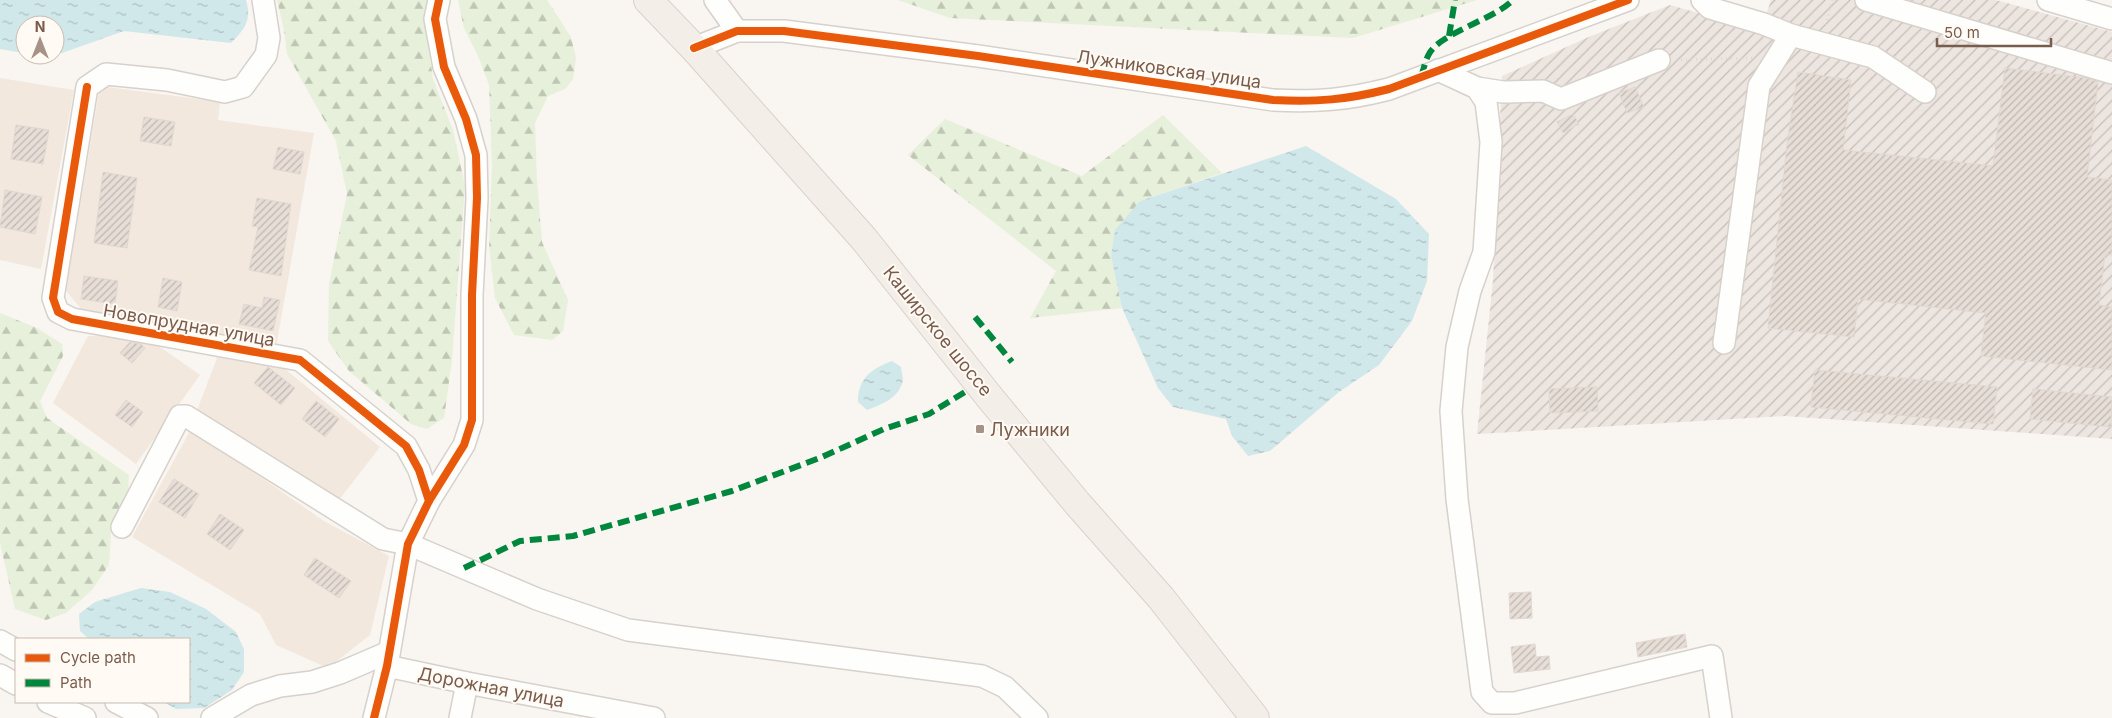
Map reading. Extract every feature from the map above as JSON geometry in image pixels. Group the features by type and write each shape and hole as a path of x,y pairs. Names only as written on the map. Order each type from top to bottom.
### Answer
{"main road":[{"name":"Каширское шоссе","path":"648,0 694,48 864,239 991,399 1013,422 1078,503 1161,598 1255,718"}],"street":[{"name":"Новопрудная улица","path":"263,0 270,38 266,55 243,87 225,92 167,80 106,74 87,87 53,298 58,312 72,319 300,360 406,446 419,470 429,501"},
{"path":"374,718 388,659 408,544 429,501 464,445 472,420 472,295 477,198 476,156 468,128 444,67 435,19 439,0"},
{"path":"715,0 737,30"},
{"name":"Лужниковская улица","path":"694,48 737,30 784,31 978,56 1273,100 1316,102 1357,97 1389,89 1628,0"},
{"path":"1706,0 1710,8 1764,24 1791,35 1873,57 1925,92"},
{"path":"1866,0 2112,73"},
{"path":"2048,0 2112,19"},
{"path":"1724,343 1759,86 1791,35"},
{"path":"1438,70 1477,88 1502,92 1543,91 1561,100 1659,60"},
{"path":"1477,88 1486,102 1491,142 1488,213 1484,252 1470,291 1457,347 1451,411 1457,499 1482,692 1492,703 1515,702 1712,656 1721,718"},
{"path":"122,527 180,416 186,416 383,539 408,544 537,599 628,630 982,676 1005,687 1037,718"},
{"path":"0,641 15,649"},
{"path":"212,718 251,696 280,686 312,682 388,659"},
{"name":"Дорожная улица","path":"388,659 467,683 654,718"},
{"path":"0,675 15,683"},
{"path":"460,718 467,683"},
{"path":"50,703 85,718"},
{"path":"118,703 147,718"}],"path":[{"path":"1824,29 1832,0"},
{"path":"1659,60 1755,58"}],"shaded area":[{"path":"1771,0 1996,0 2112,32 2112,439 1785,416 1477,434 1493,280 1502,76 1591,36 1670,5 1761,31"},
{"path":"0,78 74,90 41,269 0,260"},
{"path":"100,86 220,102 218,120 314,133 276,347 82,310 66,291"},
{"path":"143,335 200,375 136,464 53,403 88,336"},
{"path":"220,350 273,359 380,447 338,501 196,413"},
{"path":"191,429 324,521 389,556 370,635 328,668 276,645 260,614 132,537"}],"green space":[{"path":"277,0 433,0 426,28 433,79 453,130 465,186 452,360 444,418 427,429 411,424 349,371 328,341 329,284 347,194 336,141 287,54"},
{"path":"458,0 547,0 571,37 576,58 573,79 565,89 548,96 535,123 542,242 568,300 563,331 552,340 514,335 495,298 489,247 492,165 489,85 478,56 464,28"},
{"path":"898,0 1477,0 1353,38 950,18"},
{"path":"1163,115 1222,173 1140,201 1111,256 1122,308 1030,318 1056,271 908,155 945,119 1082,176"},
{"path":"0,313 37,328 62,344 63,356 40,401 47,418 129,475 128,492 111,532 109,565 92,590 66,613 46,620 15,609 0,543"}],"water":[{"path":"0,0 246,0 248,7 246,24 231,43 124,31 65,52 65,15 15,15 15,52 0,49"},
{"path":"1306,146 1396,199 1429,234 1427,281 1412,321 1379,365 1339,392 1270,451 1248,456 1232,436 1226,419 1173,407 1158,388 1122,308 1111,256 1115,230 1140,201"},
{"path":"892,361 901,367 903,379 898,391 878,406 867,410 858,402 860,387 863,381 872,371"},
{"path":"141,588 170,592 206,609 236,632 244,649 244,672 232,690 204,708 176,709 166,703 190,703 190,638 88,638 80,631 79,614 95,602"}],"building":[{"path":"2005,68 2086,78 2098,82 2087,177 2112,180 2112,255 2105,254 2099,305 2112,307 2112,370 1981,356 1986,313 1858,299 1854,337 1768,328 1787,144 1798,72 1851,80 1843,150 1993,166"},
{"path":"1635,87 1644,107 1627,113 1619,93"},
{"path":"1573,114 1579,124 1563,133 1557,122"},
{"path":"144,117 175,122 171,146 140,141"},
{"path":"16,125 49,130 43,164 11,159"},
{"path":"278,147 304,152 300,174 273,169"},
{"path":"103,172 137,178 127,248 94,243"},
{"path":"5,190 42,197 35,234 0,227"},
{"path":"257,198 291,204 281,276 249,270 258,227 252,226"},
{"path":"84,276 118,281 115,304 81,299"},
{"path":"163,278 182,282 177,311 158,307"},
{"path":"264,297 280,300 273,331 239,324 244,304 262,308"},
{"path":"130,342 141,344 145,348 132,363 120,353"},
{"path":"268,367 295,388 281,405 254,383"},
{"path":"1815,370 1997,387 1993,424 1811,407"},
{"path":"1597,387 1598,411 1550,413 1549,389"},
{"path":"2033,389 2112,397 2111,427 2030,419"},
{"path":"126,400 143,412 132,427 115,415"},
{"path":"316,401 339,419 325,437 302,419"},
{"path":"174,479 199,494 185,518 159,502"},
{"path":"220,514 244,530 230,550 207,534"},
{"path":"315,558 351,581 339,598 304,575"},
{"path":"1531,592 1532,618 1510,619 1509,593"},
{"path":"1685,634 1687,647 1638,657 1636,643"},
{"path":"1535,644 1536,657 1549,656 1550,669 1514,673 1511,647"}],"marked path":[{"path":"1449,36 1455,0"},
{"path":"1421,76 1429,54 1435,46 1455,33 1493,14 1513,0"},
{"path":"975,317 1012,362"},
{"path":"464,568 520,541 573,536 732,491 822,457 884,429 929,414 965,392"}],"cycle path":[{"path":"429,501 464,445 472,420 472,295 477,198 476,155 466,119 444,67 435,19 439,0"},
{"path":"694,48 737,31 784,31 978,56 1273,100 1304,101 1345,98 1389,89 1628,0"},
{"path":"87,87 53,298 58,312 72,319 300,360 406,446 419,470 429,501 408,544 387,666 374,718"}],"place":[{"name":"Лужники","path":"980,429"}]}
